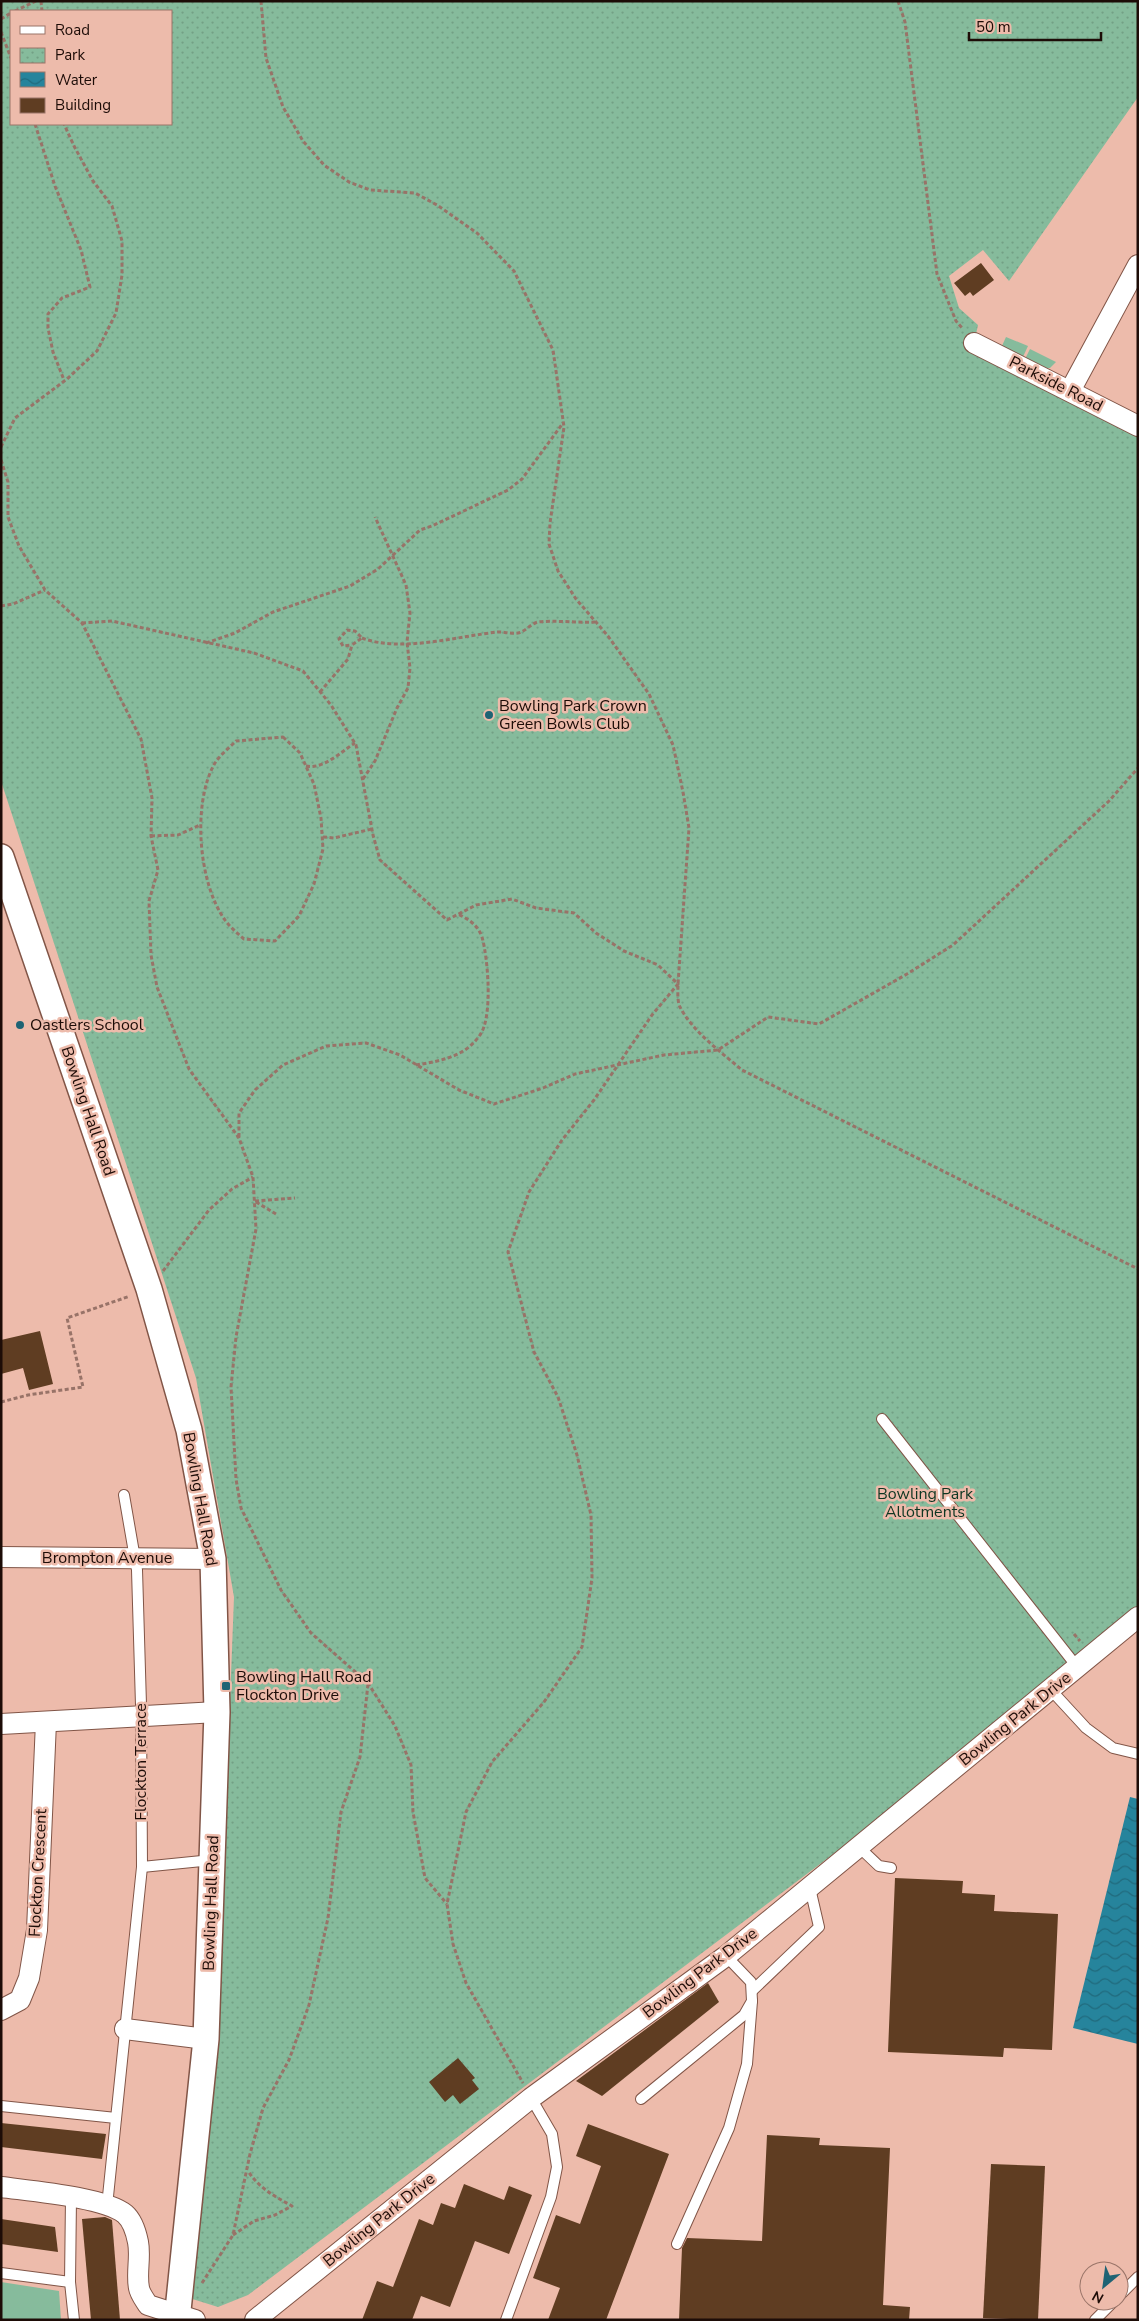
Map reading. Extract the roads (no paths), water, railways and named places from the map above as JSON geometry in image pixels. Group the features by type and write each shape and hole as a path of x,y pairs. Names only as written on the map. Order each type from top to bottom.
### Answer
{"street":[{"path":"1070,391 1138,266"},
{"name":"Parkside Road","path":"974,343 1138,426"},
{"name":"Bowling Hall Road","path":"1,858 150,1289 189,1430 213,1559 217,1712 206,2039 184,2318"},
{"name":"Brompton Avenue","path":"1,1557 213,1559"},
{"name":"Bowling Park Drive","path":"255,2320 531,2098 726,1956 1138,1617"},
{"path":"1,1724 140,1718 217,1712"},
{"name":"Flockton Crescent","path":"1,2010 20,2000 29,1978 37,1930 46,1722"},
{"path":"125,2029 206,2039"},
{"path":"1,2187 71,2198 107,2206 125,2214 134,2226 139,2247 139,2289 148,2305 184,2318"}],"lane":[{"path":"882,1419 1078,1668"},
{"name":"Flockton Terrace","path":"107,2206 142,1867 135,1557 124,1495"},
{"path":"1051,1690 1086,1728 1113,1748 1138,1754"},
{"path":"859,1847 879,1866 891,1868"},
{"path":"142,1867 212,1860"},
{"path":"641,2100 744,2015 752,1996 819,1927 810,1888"},
{"path":"677,2244 728,2128 747,2064 752,1996 751,1982 726,1956"},
{"path":"506,2320 551,2197 557,2168 552,2134 531,2098"},
{"path":"1,2106 116,2118"},
{"path":"71,2198 70,2282 74,2320"},
{"path":"1,2273 70,2282"},
{"path":"1129,2286 1138,2277"},
{"path":"1095,2320 1104,2311"}],"water":[{"path":"1130,1797 1138,1799 1138,2044 1073,2028"}],"place":[{"name":"Bowling Park Crown Green Bowls Club","path":"489,715"},
{"name":"Oastlers School","path":"20,1025"},
{"name":"Bowling Hall Road Flockton Drive","path":"226,1686"}],"park label":[{"name":"Bowling Park Allotments","path":"925,1503"}]}
